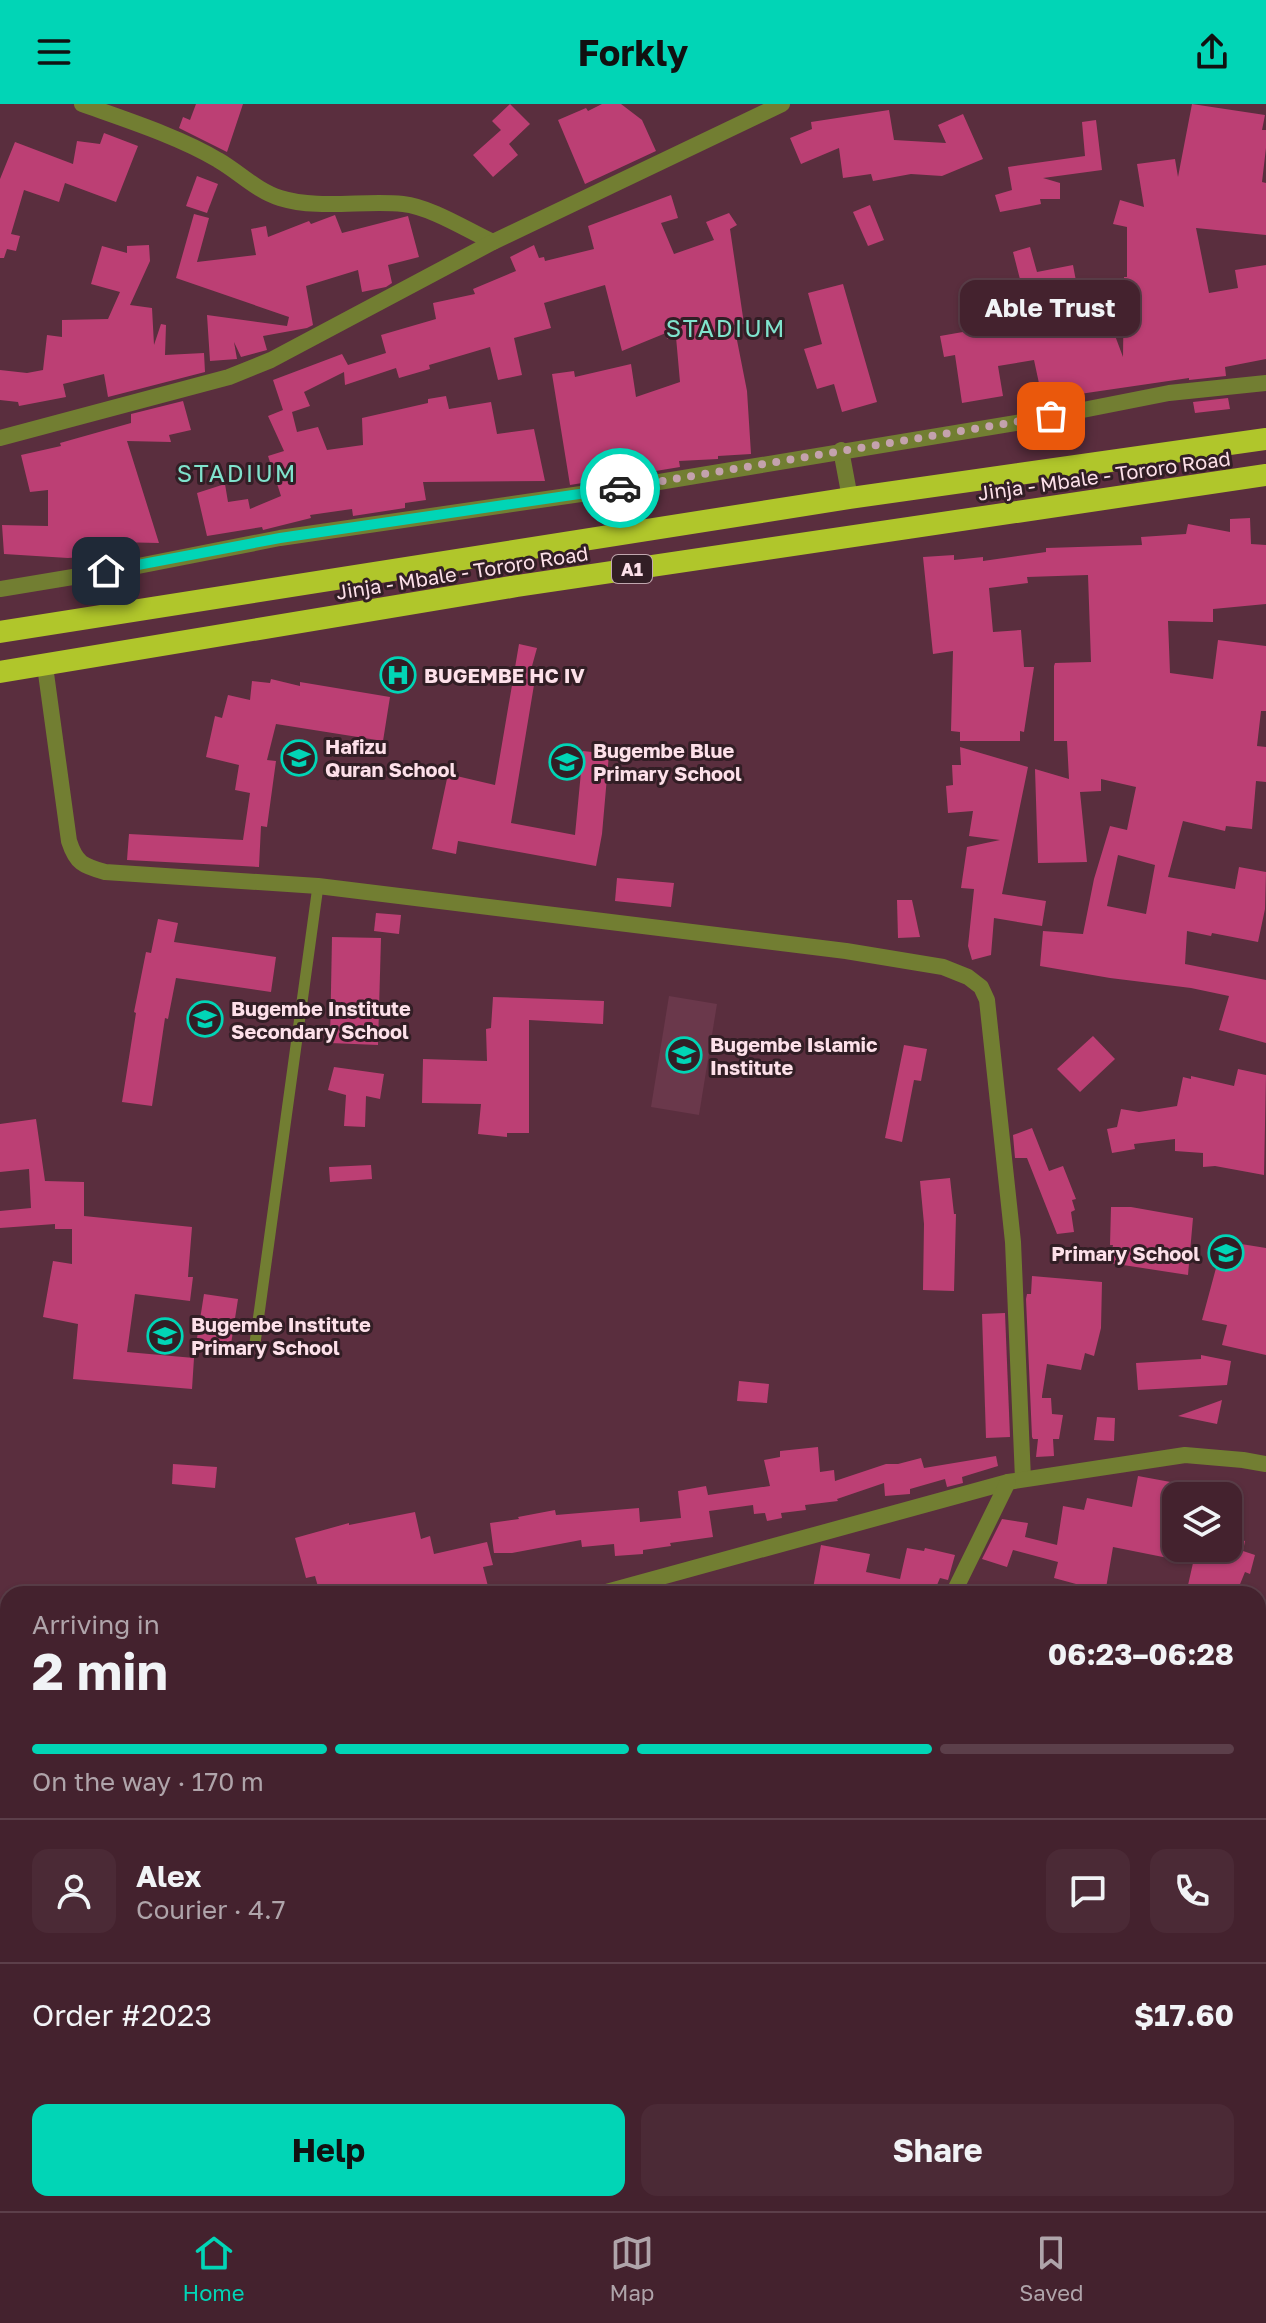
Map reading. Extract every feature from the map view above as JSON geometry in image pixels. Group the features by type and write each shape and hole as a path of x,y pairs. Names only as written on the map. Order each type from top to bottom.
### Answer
{"highway":[{"name":"Jinja - Mbale - Tororo Road","path":"0,632 850,498 1266,439"},
{"name":"Jinja - Mbale - Tororo Road","path":"0,672 517,586 1266,475"}],"street":[{"path":"82,104 219,160 279,198 301,202 405,204 493,242"},
{"path":"0,438 229,377 271,360 493,242 782,104"},
{"path":"0,589 280,538 629,487 1022,422 1169,393 1266,383"},
{"path":"841,450 850,498"},
{"path":"45,666 69,841 74,857 88,868 105,872 318,886 846,951 943,967 968,977 981,987 987,1000 1013,1242 1016,1480 957,1586"},
{"path":"628,1586 1016,1480 1185,1455 1266,1464"}],"lane":[{"path":"255,1343 318,886"}],"shaded area":[{"name":"Bugembe Islamic Institute","path":"669,996 717,1004 699,1115 651,1107"}],"building":[{"path":"196,104 243,104 227,152 179,128 183,117 190,120"},
{"path":"510,104 530,124 509,144 518,155 493,177 473,155 501,130 492,121"},
{"path":"602,104 621,104 642,120 656,151 585,184 558,120"},
{"path":"1192,104 1265,115 1262,130 1266,130 1266,148 1262,182 1266,183 1266,235 1196,228 1209,293 1238,288 1235,270 1266,265 1266,359 1225,367 1226,376 1189,378 1043,402 1034,360 998,366 1003,396 962,403 955,355 944,357 940,336 997,326 991,293 1022,287 1013,252 1030,247 1037,272 1073,265 1079,297 1098,290 1123,357 1127,227 1113,224 1120,200 1144,207 1137,164 1175,159 1178,177"},
{"path":"889,110 894,140 946,143 938,125 963,114 983,159 942,176 911,174 873,181 871,174 843,178 839,148 801,164 790,138 812,129 811,122"},
{"path":"1096,120 1102,170 1043,178 1060,183 1060,199 1040,199 1041,204 1000,212 995,195 1012,190 1008,167 1085,156 1082,122"},
{"path":"104,133 138,146 116,202 65,183 59,202 24,190 11,234 20,236 16,251 7,249 4,258 0,258 0,179 15,142 73,164 77,141 100,144"},
{"path":"197,176 218,184 207,213 186,206"},
{"path":"671,195 678,218 661,223 674,254 714,240 706,222 729,213 737,225 730,229 744,324 734,325 747,391 751,454 679,461 680,467 570,485 552,374 574,371 575,377 631,364 636,397 680,382 676,337 667,339 666,333 622,351 605,285 544,303 551,328 514,338 522,375 498,380 490,347 429,365 430,369 399,378 396,368 345,385 344,372 304,392 310,406 292,412 297,432 318,427 327,450 363,445 362,418 446,396 449,409 491,402 497,434 534,429 545,481 423,482 426,500 405,503 405,508 353,516 352,509 310,515 311,518 263,530 262,527 207,536 197,493 225,484 228,502 248,499 250,509 281,496 268,456 284,451 268,416 283,410 273,380 342,354 348,365 386,353 381,335 436,319 433,303 475,294 473,289 516,271 510,257 534,245 539,258 544,257 545,261 594,249 588,226"},
{"path":"870,205 884,240 868,246 853,212"},
{"path":"194,214 209,218 197,262 256,255 251,229 266,226 268,237 309,221 311,224 335,215 342,233 408,216 419,257 388,265 392,283 386,287 362,292 358,270 306,286 313,325 263,336 267,350 241,357 234,342 237,359 210,361 207,315 287,326 289,317 176,278"},
{"path":"149,245 150,261 130,305 152,308 154,345 161,324 166,325 165,355 204,353 205,372 108,397 104,374 63,384 66,397 19,406 18,402 0,400 0,370 27,373 43,370 47,335 62,337 62,320 108,319 120,292 91,284 102,246 127,253 127,246"},
{"path":"843,284 877,402 842,412 834,384 817,389 804,349 822,344 808,293"},
{"path":"1228,398 1230,409 1195,413 1193,402"},
{"path":"183,401 191,430 169,435 171,442 127,441 159,543 115,542 114,555 68,558 4,554 2,525 48,526 48,490 30,492 21,455 61,446 60,443 131,423 131,414"},
{"path":"1250,518 1251,544 1266,545 1266,604 1213,609 1213,622 1168,621 1170,673 1213,679 1218,640 1266,646 1266,711 1261,711 1257,746 1266,747 1266,782 1256,781 1252,829 1226,826 1225,831 1183,821 1168,877 1235,889 1239,867 1266,872 1265,909 1258,942 1187,931 1185,964 1266,980 1266,1043 1219,1030 1229,996 1040,966 1043,931 1083,934 1094,879 1110,826 1127,830 1136,787 1101,779 1101,791 1080,792 1087,862 1038,863 1035,769 1069,779 1067,741 1054,741 1054,666 1055,663 1091,662 1088,575 1027,577 1028,583 989,588 993,632 1021,630 1024,667 1034,667 1024,732 1020,731 1020,741 960,741 960,732 951,731 953,651 933,654 923,557 954,555 954,560 983,557 983,561 1046,552 1046,548 1142,545 1141,537 1186,534 1188,524 1230,532 1230,519","holes":["1118,855 1155,865 1146,914 1107,906"]},
{"path":"519,644 537,648 532,666 537,667 511,823 575,835 583,751 609,754 596,866 458,841 456,854 432,849 448,774 495,785"},
{"path":"271,679 300,686 300,682 390,697 383,741 276,724 267,760 276,761 267,827 261,826 259,867 127,860 129,834 243,840 250,793 235,790 239,765 206,757 215,716 222,718 228,695 250,700 252,681 270,683"},
{"path":"960,747 1028,767 1002,894 1046,901 1042,926 994,918 991,955 972,960 968,946 974,889 961,888 967,847 1000,840 969,836 973,811 948,813 946,786 953,785 952,765 961,765"},
{"path":"617,878 674,883 671,907 615,901"},
{"path":"897,900 912,900 920,937 898,938"},
{"path":"376,913 401,915 399,934 374,931"},
{"path":"158,919 178,923 174,942 276,957 271,992 176,978 168,1019 165,1018 152,1106 122,1102 134,1012 146,952 151,953"},
{"path":"332,937 381,938 378,1045 330,1043"},
{"path":"493,997 604,1001 603,1024 529,1020 529,1133 507,1133 507,1137 478,1134 481,1104 422,1103 423,1059 487,1061 486,1029 491,1028"},
{"path":"1093,1036 1115,1059 1080,1092 1057,1069"},
{"path":"904,1045 927,1049 921,1081 914,1080 902,1142 885,1138"},
{"path":"334,1067 384,1074 380,1099 366,1096 365,1127 344,1126 346,1095 328,1090"},
{"path":"1238,1069 1266,1075 1264,1175 1215,1166 1203,1167 1203,1153 1175,1151 1175,1139 1134,1144 1135,1149 1112,1153 1107,1129 1117,1127 1121,1109 1139,1112 1177,1106 1183,1077 1234,1086"},
{"path":"36,1119 45,1181 84,1182 84,1216 192,1227 188,1277 193,1277 190,1301 135,1294 127,1352 194,1358 192,1389 73,1379 78,1324 43,1317 53,1261 72,1264 72,1229 55,1229 55,1224 0,1228 0,1211 31,1208 29,1169 0,1172 0,1124"},
{"path":"1032,1128 1049,1171 1063,1166 1076,1199 1072,1200 1075,1210 1071,1212 1074,1232 1057,1234 1027,1158 1015,1158 1013,1135"},
{"path":"371,1165 372,1179 330,1182 329,1167"},
{"path":"950,1178 956,1214 954,1291 923,1290 924,1224 920,1181"},
{"path":"1111,1207 1131,1207 1193,1218 1188,1275 1110,1263 1113,1245 1110,1245"},
{"path":"1235,1243 1266,1248 1266,1355 1222,1345 1227,1325 1202,1320 1219,1257 1232,1260"},
{"path":"1032,1276 1102,1282 1101,1328 1094,1356 1085,1353 1081,1370 1047,1364 1042,1398 1051,1398 1052,1414 1063,1415 1059,1439 1053,1439 1054,1456 1036,1457 1038,1439 1032,1437 1026,1299 1027,1294 1031,1294"},
{"path":"204,1294 238,1299 229,1357 195,1351"},
{"path":"1005,1313 1010,1437 986,1438 982,1314"},
{"path":"1201,1355 1231,1361 1227,1385 1138,1390 1136,1363 1201,1359"},
{"path":"739,1381 769,1384 767,1403 737,1401"},
{"path":"1222,1400 1217,1424 1178,1416"},
{"path":"1097,1417 1115,1418 1114,1441 1094,1440"},
{"path":"818,1447 820,1472 834,1470 835,1481 886,1464 921,1458 924,1468 996,1456 998,1466 962,1477 963,1483 947,1487 945,1479 910,1489 910,1494 885,1496 884,1483 838,1501 805,1505 806,1510 781,1513 782,1518 767,1521 765,1513 754,1514 753,1505 709,1511 713,1537 670,1543 671,1546 643,1550 643,1554 615,1556 614,1544 582,1547 581,1540 512,1553 494,1553 490,1523 555,1510 556,1515 639,1508 640,1522 681,1518 678,1491 706,1486 708,1495 770,1486 764,1460 780,1457 780,1451"},
{"path":"173,1464 217,1467 215,1488 172,1484"},
{"path":"1138,1476 1171,1482 1162,1482 1162,1557 1113,1547 1106,1586 1083,1586 1054,1578 1058,1562 1013,1550 1007,1567 982,1559 1002,1519 1028,1523 1025,1537 1057,1545 1063,1506 1084,1510 1087,1498 1132,1507"},
{"path":"415,1512 421,1539 430,1536 434,1554 487,1542 493,1565 483,1567 488,1586 318,1586 315,1576 306,1578 295,1538"},
{"path":"1242,1540 1245,1541 1243,1551 1255,1555 1250,1574 1245,1572 1239,1586 1188,1586 1193,1563 1188,1562 1242,1562"},
{"path":"821,1545 870,1554 866,1572 900,1579 907,1548 924,1551 925,1548 955,1555 948,1580 940,1578 937,1585 940,1586 813,1586"}],"way so far":[{"path":"620,488 1051,416"}],"place":[{"name":"Able Trust","path":"1051,416"},
{"name":"BUGEMBE HC IV","path":"398,675"},
{"name":"Hafizu Quran School","path":"299,758"},
{"name":"Bugembe Blue Primary School","path":"567,762"},
{"name":"Bugembe Institute Secondary School","path":"205,1019"},
{"name":"Bugembe Islamic Institute","path":"684,1055"},
{"name":"Primary School","path":"1226,1253"},
{"name":"Bugembe Institute Primary School","path":"165,1336"}],"district":[{"name":"STADIUM","path":"726,327"},
{"name":"STADIUM","path":"237,472"}],"route":[{"path":"106,571 280,538 620,488"}]}
